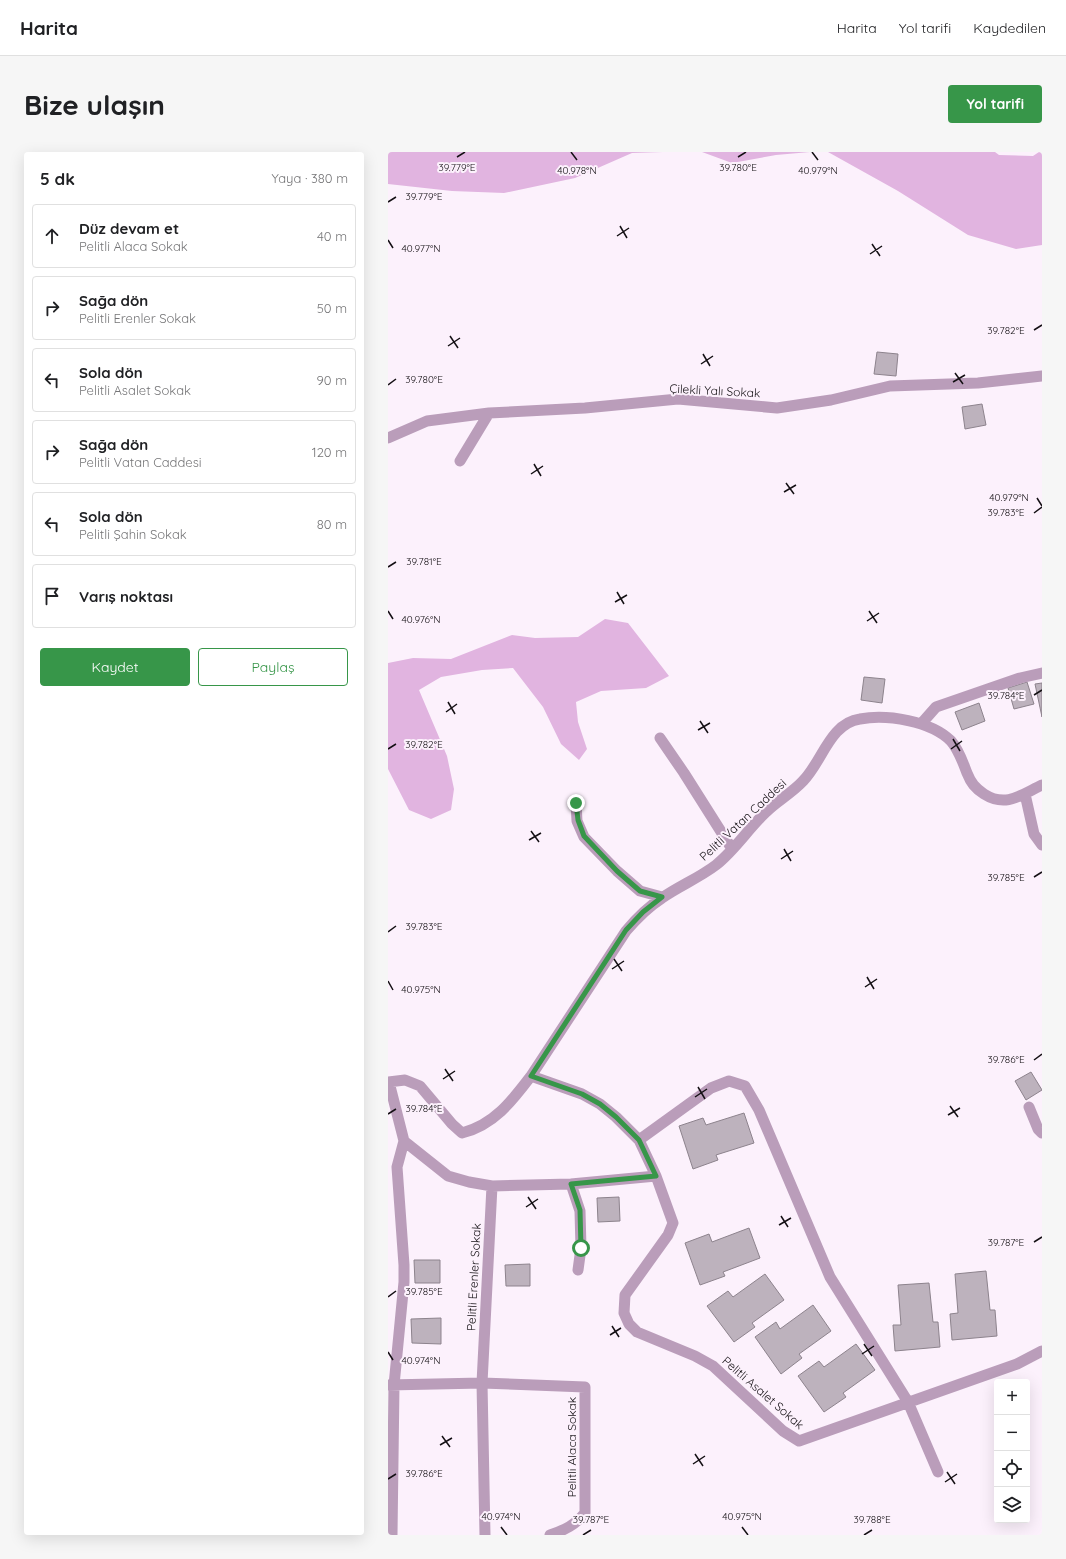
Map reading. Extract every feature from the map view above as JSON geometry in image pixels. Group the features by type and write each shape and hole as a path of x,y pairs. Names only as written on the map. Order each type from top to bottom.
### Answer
{"street":[{"name":"Çilekli Yalı Sokak","path":"388,438 427,421 489,413 585,408 678,399 777,408 831,400 890,386 978,383 1042,376"},
{"path":"460,461 489,413"},
{"path":"921,724 936,707 1020,678 1042,673"},
{"name":"Pelitli Vatan Caddesi","path":"388,1082 405,1080 420,1086 452,1124 462,1133 474,1130 494,1119 517,1095 531,1076 626,930 643,912 662,897 716,865 764,813 802,782 814,768 837,732 848,722 860,718 897,718 921,724 937,731 951,742 960,756 975,788 989,797 1001,801 1013,799 1042,785"},
{"path":"660,738 732,849"},
{"path":"1025,794 1034,834 1042,845"},
{"path":"576,803 578,820 584,836 617,871 640,891 662,897"},
{"name":"Pelitli Asalet Sokak","path":"531,1076 576,1092 600,1104 616,1117 639,1140 656,1176 673,1223 668,1235 625,1295 624,1313 629,1324 636,1332 695,1356 713,1366 783,1431 799,1441 1017,1364 1042,1351"},
{"path":"639,1140 711,1088 729,1081 745,1086 758,1110 830,1277 908,1402 938,1472"},
{"path":"388,1082 404,1141 397,1167 404,1282 391,1385 392,1535"},
{"path":"1029,1107 1038,1129 1042,1133"},
{"path":"404,1141 448,1176 492,1186 571,1184 656,1176"},
{"path":"571,1184 580,1210 581,1248 578,1270"},
{"name":"Pelitli Erenler Sokak","path":"485,1535 482,1383 492,1186"},
{"path":"391,1385 482,1383"},
{"name":"Pelitli Alaca Sokak","path":"482,1383 585,1387 585,1514 577,1522 565,1530 550,1535"}],"shaded area":[{"path":"388,152 663,152 632,153 575,178 504,193 452,191 388,184"},
{"path":"702,152 810,152 776,155 732,163"},
{"path":"828,152 995,152 999,155 1033,156 1039,152 1042,152 1042,245 1016,249 968,235 898,191"},
{"path":"605,619 628,623 669,676 646,688 601,691 576,702 578,722 587,749 579,760 561,744 543,707 513,668 482,670 441,677 419,690 447,756 454,789 451,810 431,819 409,810 388,769 388,663 413,658 451,659 512,635 535,638 578,637"}],"building":[{"path":"877,352 898,354 896,376 874,374"},
{"path":"982,404 986,425 965,429 962,407"},
{"path":"864,677 885,679 882,703 861,700"},
{"path":"1027,682 1034,704 1014,709 1008,688"},
{"path":"1042,683 1042,717 1035,684"},
{"path":"979,703 985,721 962,730 955,712"},
{"path":"1031,1072 1042,1090 1026,1100 1015,1081"},
{"path":"744,1113 754,1143 716,1155 718,1160 693,1169 679,1126 703,1118 706,1125"},
{"path":"619,1197 620,1221 598,1222 597,1198"},
{"path":"749,1228 760,1258 723,1272 725,1276 700,1285 685,1243 709,1234 712,1242"},
{"path":"414,1260 440,1260 440,1283 415,1283"},
{"path":"530,1264 530,1286 506,1286 505,1265"},
{"path":"986,1271 990,1310 995,1310 997,1336 952,1340 950,1314 958,1313 955,1274"},
{"path":"765,1274 784,1300 752,1323 755,1327 734,1342 707,1306 728,1291 733,1297"},
{"path":"929,1283 933,1322 938,1322 940,1347 895,1351 893,1325 901,1325 898,1285"},
{"path":"813,1305 831,1331 799,1354 802,1358 781,1374 755,1337 776,1322 780,1329"},
{"path":"441,1318 441,1344 412,1343 411,1319"},
{"path":"856,1344 875,1370 843,1393 846,1397 824,1412 798,1376 819,1361 824,1367"}],"route":[{"path":"576,803 578,820 584,836 617,871 640,891 662,897 643,912 626,930 531,1076 582,1094 600,1104 616,1117 639,1140 656,1176 571,1184 580,1210 581,1248"}]}
